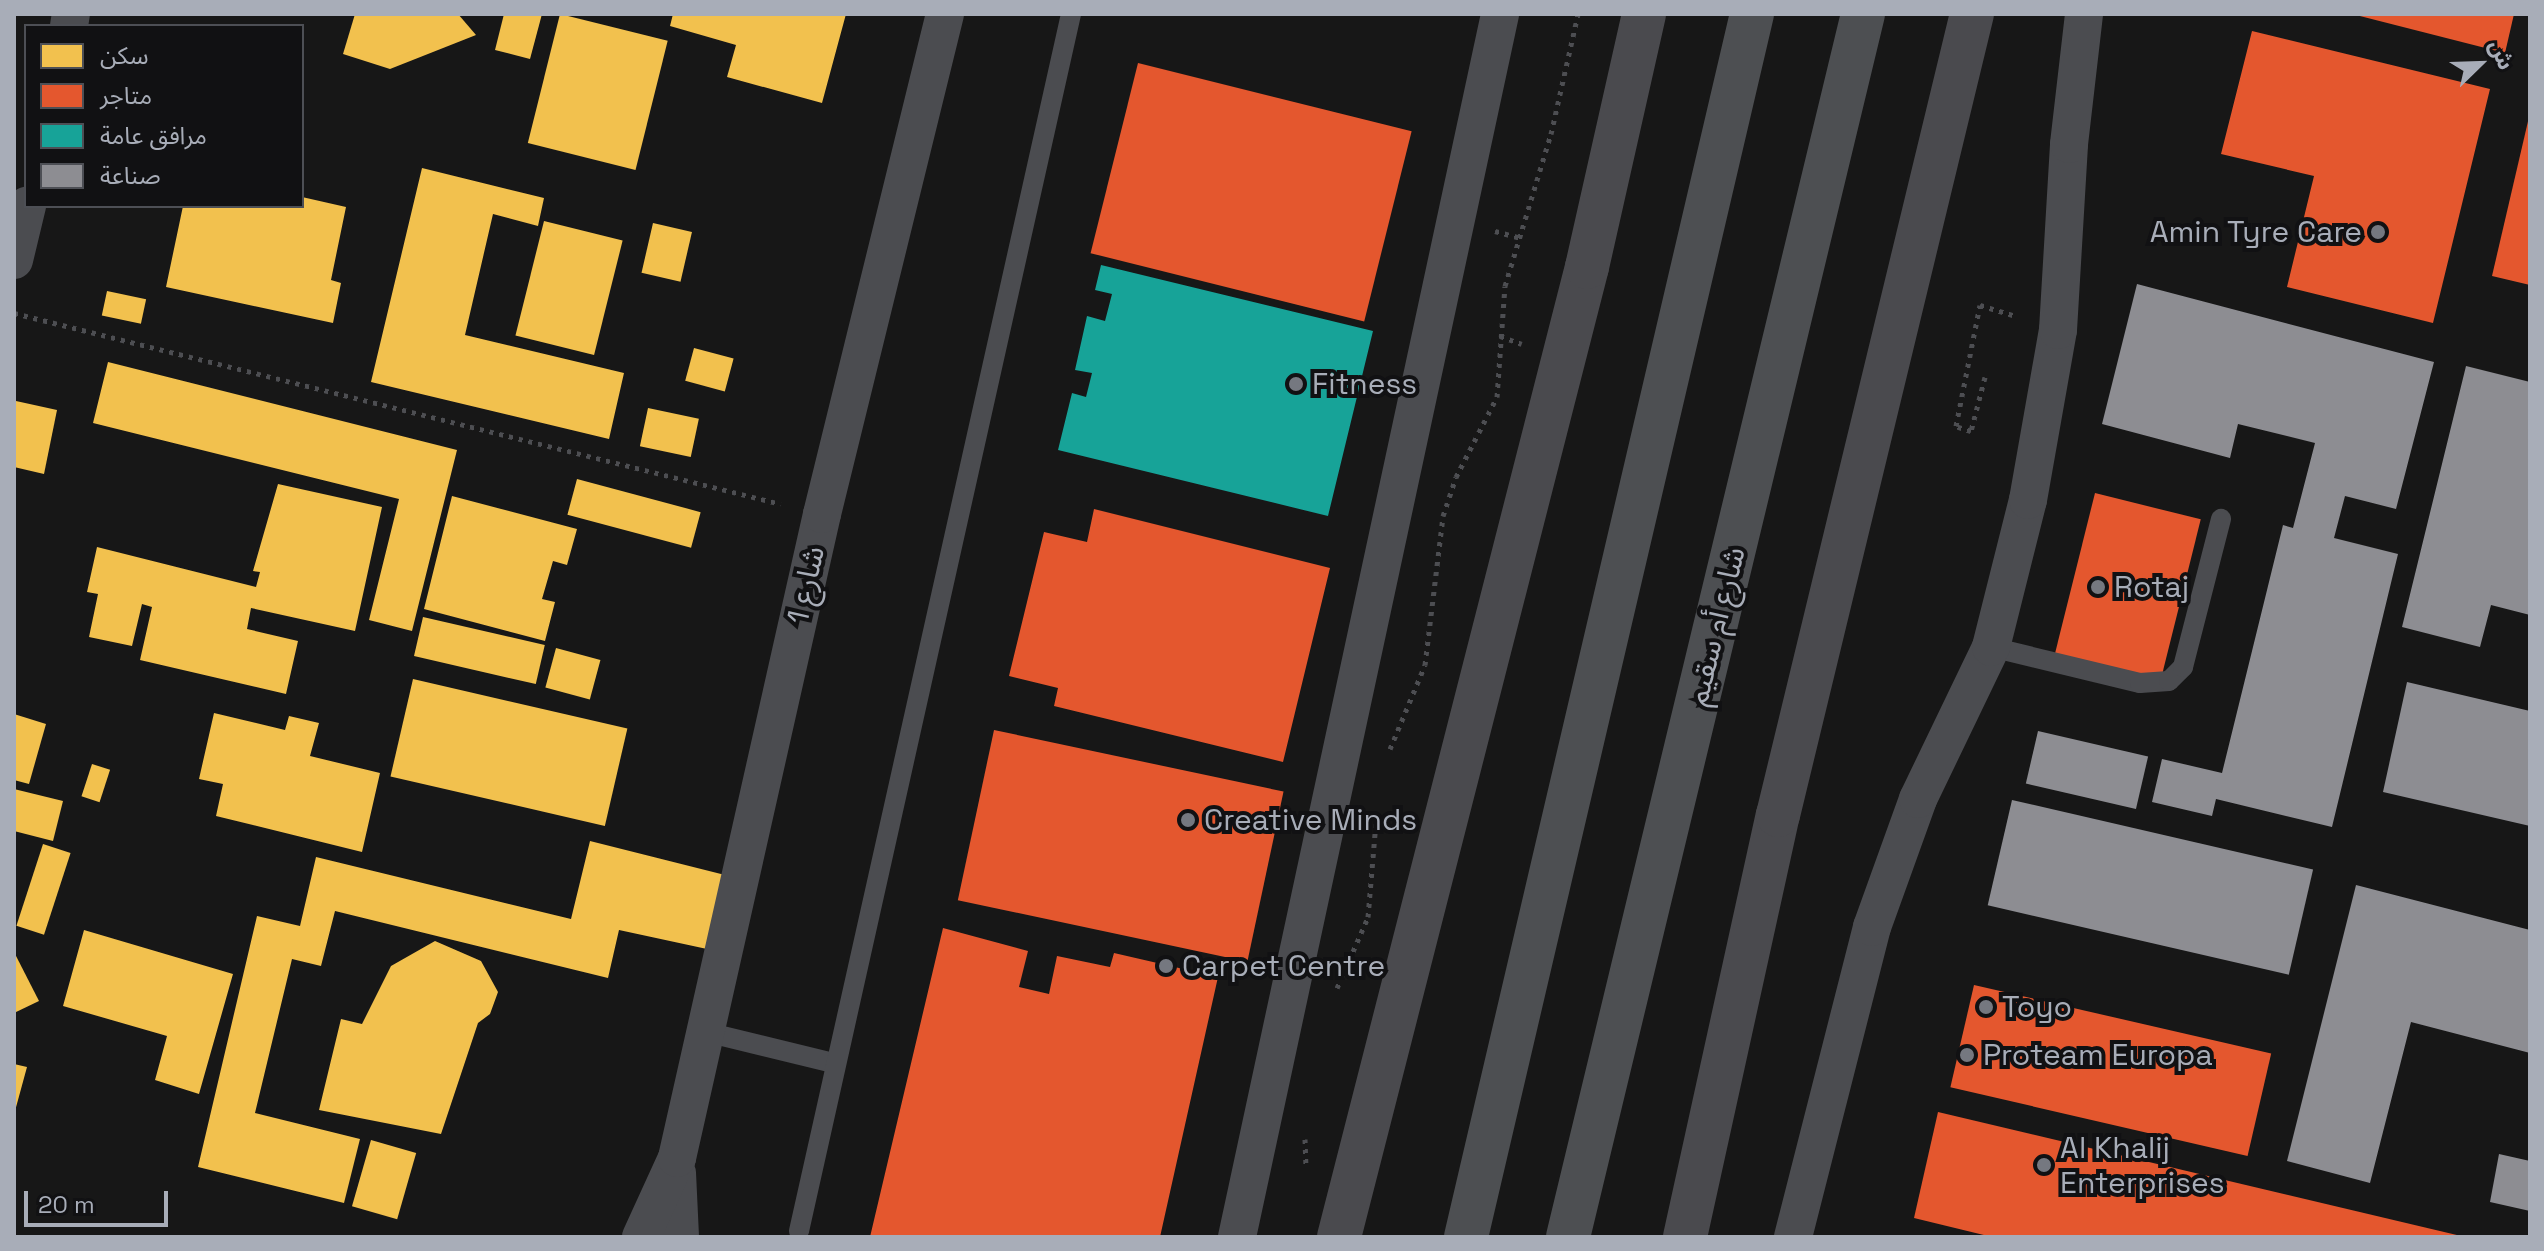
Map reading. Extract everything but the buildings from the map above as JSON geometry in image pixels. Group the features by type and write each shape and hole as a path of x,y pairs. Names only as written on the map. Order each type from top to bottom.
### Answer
{"main road":[{"path":"1339,1237 1587,267 1644,14"},
{"path":"1466,1237 1752,14"},
{"name":"شارع أم سقيم","path":"1568,1237 1863,14"},
{"path":"1685,1237 1778,815 1972,14"}],"street":[{"name":"شارع 1","path":"641,1237 677,1158 822,514 945,14"},
{"path":"1237,1237 1500,14"},
{"path":"1793,1237 1893,862 1991,647 2046,416 2058,330 2069,144 2084,14"},
{"path":"14,260 27,208"},
{"name":"شارع 1","path":"677,1158 680,1237"}],"lane":[{"path":"799,1231 833,1063 1071,14"},
{"path":"1991,647 2140,683 2169,681 2183,667 2221,519"},
{"path":"706,1032 833,1063"}],"path":[{"path":"1387,759 1425,665 1443,516 1456,477 1497,397 1505,286 1551,134 1578,14"},
{"path":"1985,377 1971,431 1956,426 1980,305 2058,330"},
{"path":"14,313 822,514"},
{"path":"1500,336 1526,345"},
{"path":"1328,1001 1359,947 1368,917 1378,800"},
{"path":"1305,1134 1306,1176"}],"place":[{"name":"Amin Tyre Care","path":"2378,232"},
{"name":"Fitness","path":"1296,384"},
{"name":"Rotaj","path":"2098,587"},
{"name":"Creative Minds","path":"1188,820"},
{"name":"Carpet Centre","path":"1166,966"},
{"name":"Toyo","path":"1986,1007"},
{"name":"Proteam Europa","path":"1967,1055"},
{"name":"Al Khalij Enterprises","path":"2044,1165"}]}
